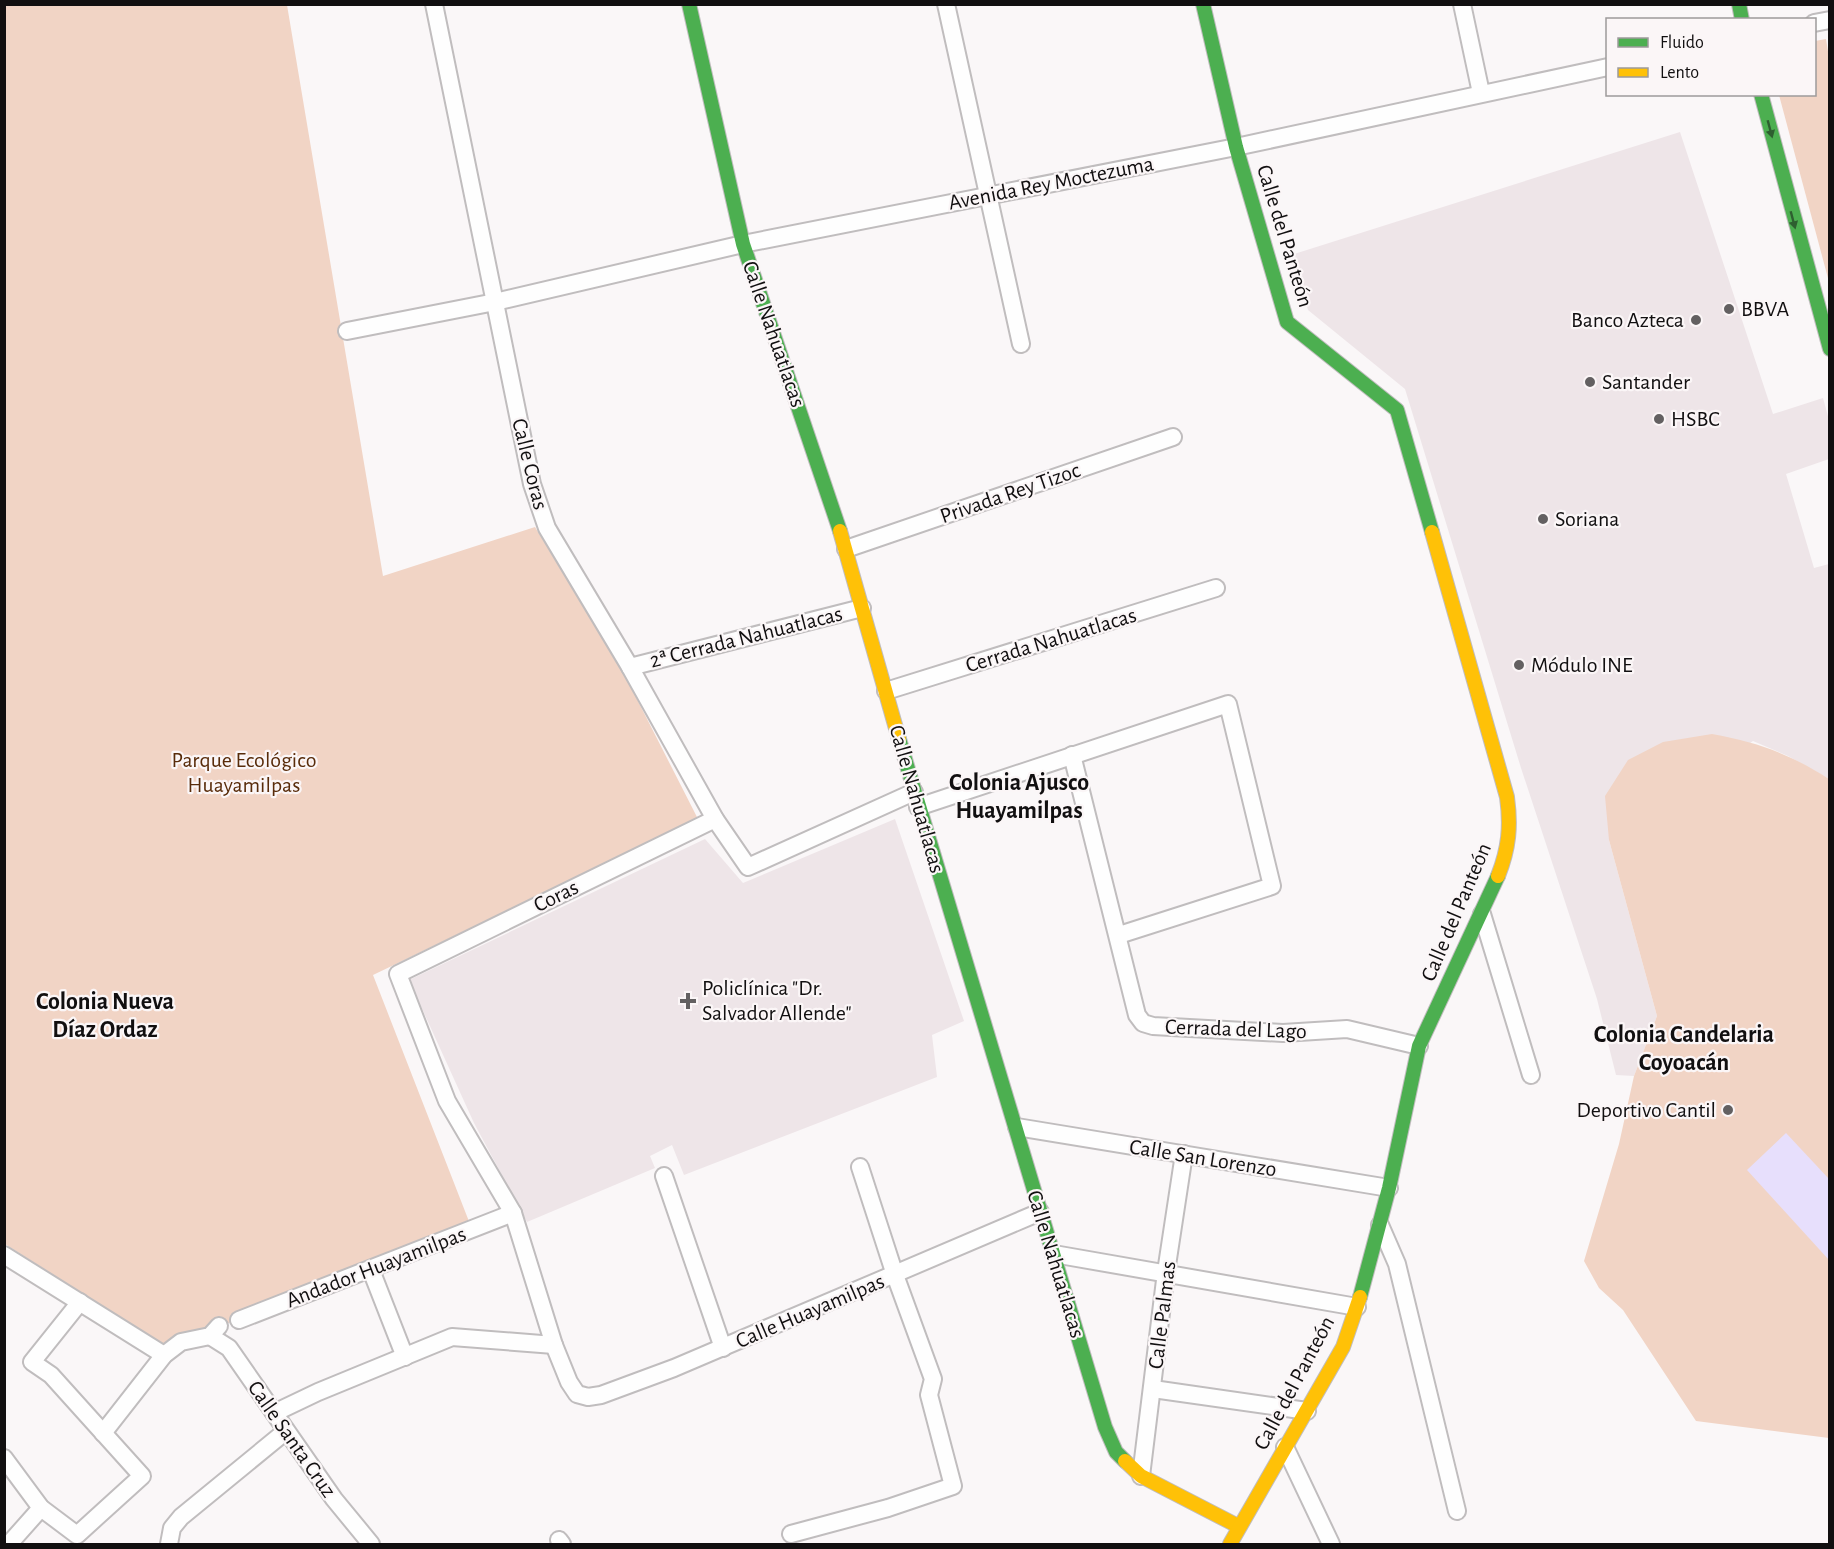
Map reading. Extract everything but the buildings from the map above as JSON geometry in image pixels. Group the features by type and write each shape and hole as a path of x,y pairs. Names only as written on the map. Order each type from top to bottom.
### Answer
{"street":[{"name":"Calle Coras","path":"434,4 532,484 547,528 630,667 715,819 748,867 756,866 916,800"},
{"name":"Calle Nahuatlacas","path":"689,4 743,244 846,549 916,800 1017,1127 1104,1427 1116,1452 1141,1476 1238,1526"},
{"path":"946,4 1021,344"},
{"name":"Calle del Panteón","path":"1203,4 1236,147 1287,322 1396,410 1507,797 1511,826 1507,854 1482,914 1419,1046 1380,1225 1357,1307 1342,1347 1307,1411 1238,1526 1230,1545"},
{"path":"1462,4 1481,93"},
{"name":"Avenida Rey Moctezuma","path":"347,331 495,302 743,244 1236,147 1606,67"},
{"path":"1762,96 1830,349"},
{"name":"Privada Rey Tizoc","path":"846,549 1173,437"},
{"name":"Cerrada Nahuatlacas","path":"886,691 1216,588"},
{"name":"2ª Cerrada Nahuatlacas","path":"630,667 862,608"},
{"path":"916,800 1072,755 1228,704 1272,886 1119,935"},
{"name":"Cerrada del Lago","path":"1072,755 1119,935 1137,1015 1143,1023 1153,1026 1283,1034 1347,1029 1419,1046"},
{"name":"Coras","path":"513,1213 447,1101 398,974 715,819"},
{"path":"1482,914 1531,1075"},
{"name":"Calle San Lorenzo","path":"1017,1127 1389,1188"},
{"name":"Calle Palmas","path":"1141,1476 1166,1272 1184,1155"},
{"path":"791,1534 888,1508 954,1486 929,1395 933,1380 895,1275 860,1167"},
{"path":"664,1176 723,1348"},
{"name":"Calle Huayamilpas","path":"554,1345 569,1382 577,1394 588,1397 601,1395 723,1348 1040,1212"},
{"path":"274,1413 452,1337 554,1345 513,1213"},
{"name":"Andador Huayamilpas","path":"238,1320 513,1213"},
{"path":"1380,1225 1397,1264 1457,1511"},
{"path":"1054,1254 1357,1307"},
{"path":"4,1255 165,1355 103,1434"},
{"path":"371,1270 405,1357"},
{"path":"4,1458 41,1508 77,1535 142,1476 51,1374 32,1362 80,1302"},
{"name":"Calle Santa Cruz","path":"165,1355 182,1342 215,1331 334,1500 371,1545"},
{"path":"1153,1389 1307,1411"},
{"path":"169,1545 172,1528 181,1517 286,1431"},
{"path":"1285,1446 1331,1545"},
{"path":"9,1545 41,1508"}],"shaded area":[{"path":"1680,132 1773,414 1823,398 1829,420 1829,459 1786,474 1814,568 1829,564 1829,779 1788,756 1753,741 1609,840 1657,1016 1634,1076 1616,1075 1597,999 1521,768 1405,389 1308,310 1291,255"},
{"name":"Policlínica \"Dr. Salvador Allende\"","path":"895,819 964,1021 932,1035 937,1077 684,1175 672,1145 650,1156 655,1168 527,1222 474,1123 409,980 705,839 743,883"},
{"path":"1786,1133 1829,1179 1829,1260 1747,1170"}],"green space":[{"name":"Parque Ecológico Huayamilpas","path":"4,5 287,5 383,576 535,527 617,660 698,819 373,975 470,1224 168,1348 5,1244"},
{"path":"1826,39 1830,64 1829,282 1779,96 1816,96 1816,41"},
{"name":"Deportivo Cantil","path":"1712,734 1773,750 1829,779 1829,1438 1696,1421 1623,1310 1599,1288 1584,1261 1619,1144 1634,1076 1657,1016 1609,840 1605,796 1628,760 1663,742"}],"traffic: fast":[{"path":"689,4 743,244 840,531"},
{"path":"1203,4 1236,147 1287,322 1397,410 1432,532"},
{"path":"1739,4 1742,18"},
{"path":"1762,96 1830,349"},
{"path":"899,739 1105,1427 1116,1452 1125,1461"},
{"path":"1360,1297 1389,1188 1419,1046 1498,876"}],"traffic: slow":[{"path":"840,531 899,739"},
{"path":"1432,532 1507,797 1508,837 1505,856 1498,876"},
{"path":"1230,1544 1343,1347 1360,1297"},
{"path":"1125,1461 1141,1476 1238,1526"}],"place":[{"name":"BBVA","path":"1729,309"},
{"name":"Banco Azteca","path":"1696,320"},
{"name":"Santander","path":"1590,382"},
{"name":"HSBC","path":"1659,419"},
{"name":"Soriana","path":"1543,519"},
{"name":"Módulo INE","path":"1519,665"},
{"name":"Policlínica \"Dr. Salvador Allende\"","path":"688,1001"},
{"name":"Deportivo Cantil","path":"1728,1110"}],"district":[{"name":"Colonia Ajusco Huayamilpas","path":"1019,797"},
{"name":"Colonia Nueva Díaz Ordaz","path":"105,1016"},
{"name":"Colonia Candelaria Coyoacán","path":"1684,1049"}]}
